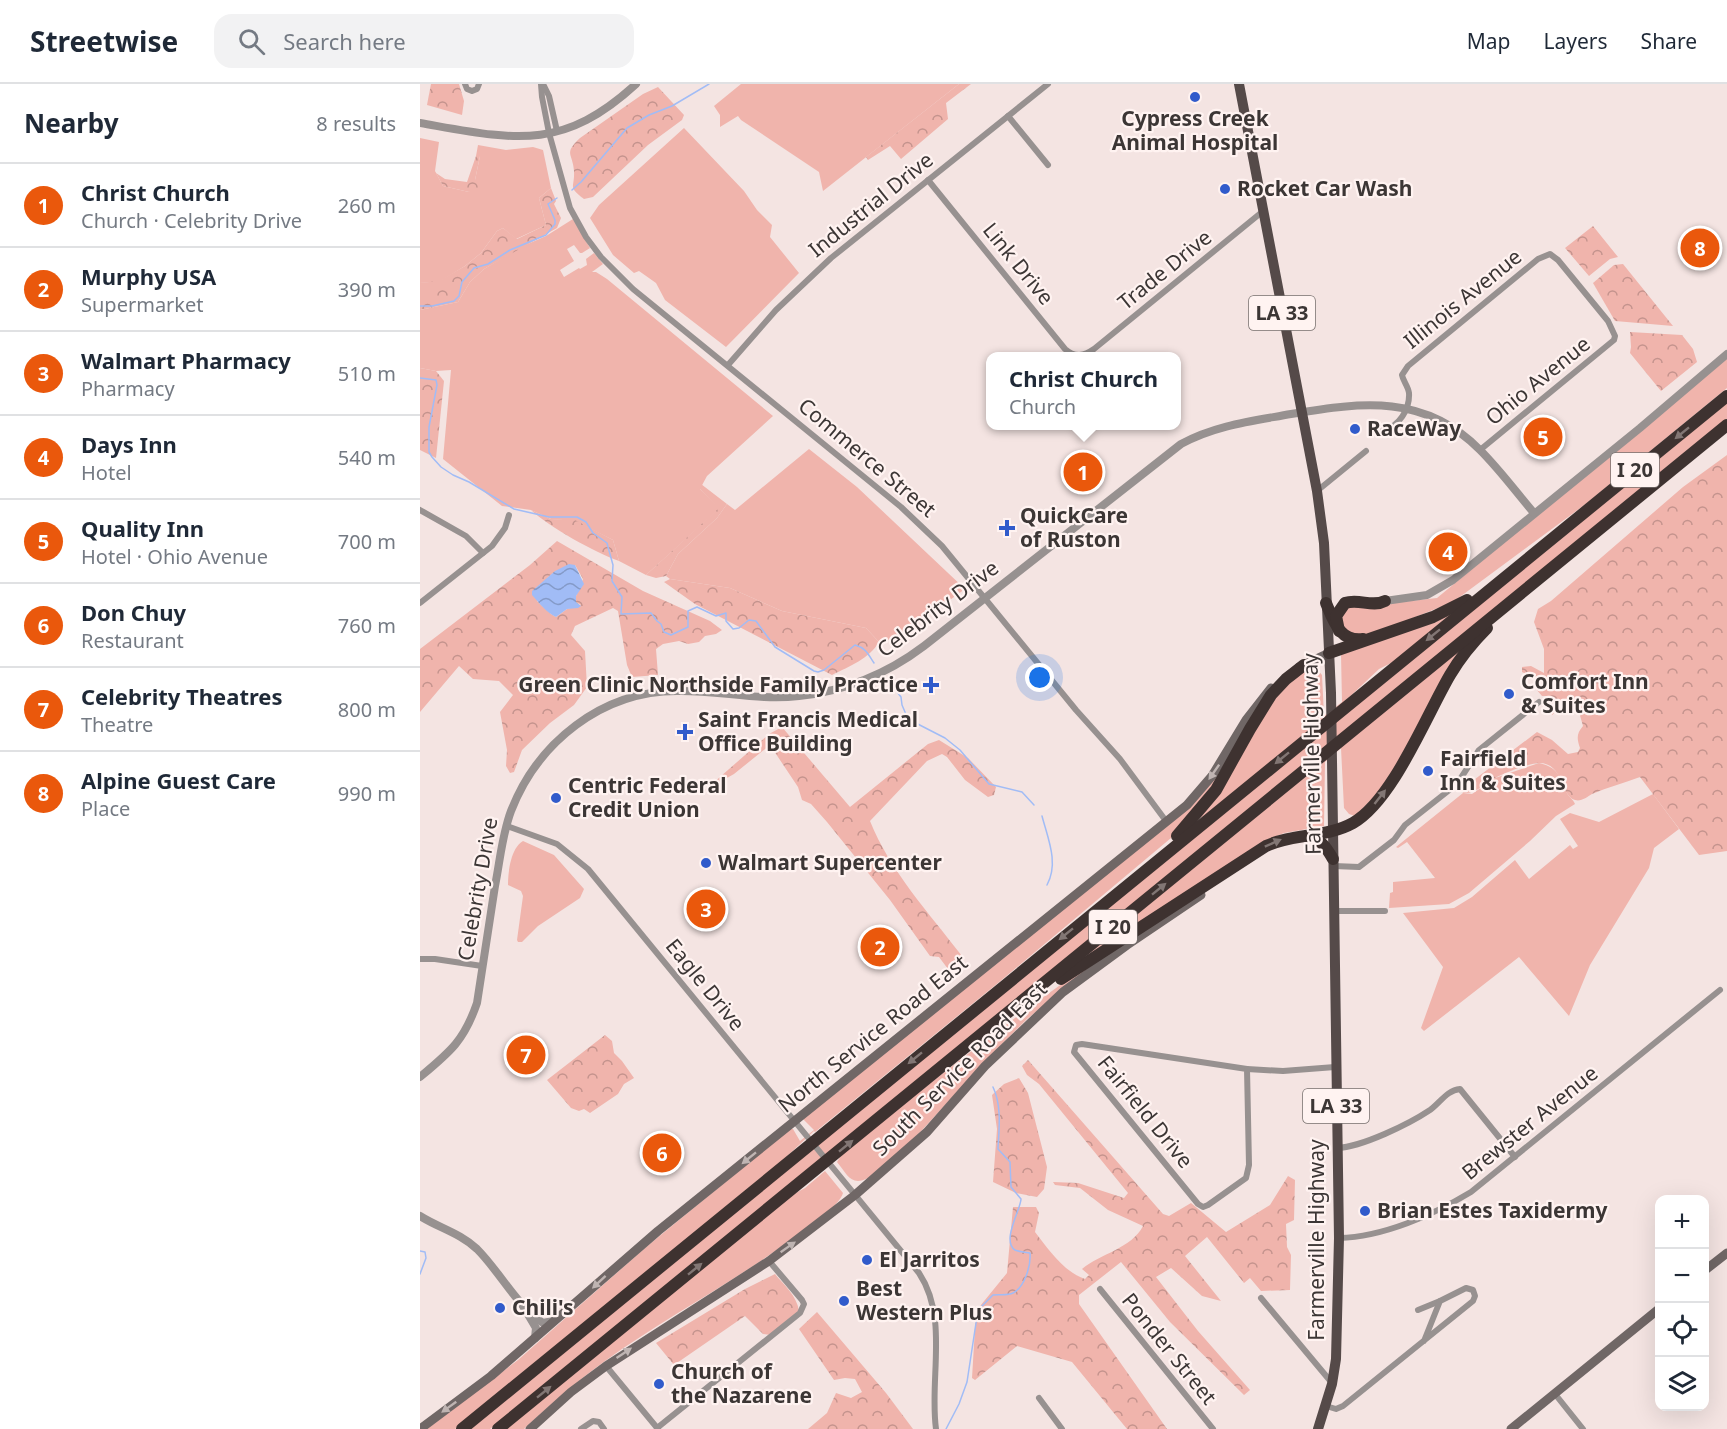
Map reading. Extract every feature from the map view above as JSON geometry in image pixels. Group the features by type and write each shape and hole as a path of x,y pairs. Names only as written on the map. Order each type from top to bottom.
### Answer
{"highway":[{"name":"I 20","path":"462,1429 1727,396"},
{"name":"I 20","path":"498,1429 1727,425"},
{"path":"1329,653 1433,617 1457,606 1544,545"},
{"path":"1012,1011 1275,842 1285,838 1334,831 1364,815 1384,792 1407,755 1451,673 1468,649 1511,600"},
{"path":"1339,631 1336,616 1345,603 1359,601 1377,605 1385,601"},
{"path":"1326,603 1339,631 1347,638 1374,637"},
{"path":"1159,858 1216,790 1270,695 1304,665"},
{"path":"1305,836 1318,839 1324,844 1334,863"}],"main road":[{"name":"Farmerville Highway","path":"1239,84 1262,212 1303,412 1324,543 1333,780 1339,1238 1336,1359 1332,1384 1318,1429"},
{"name":"North Service Road East","path":"420,1429 491,1377 638,1248 797,1124 1186,805 1212,776 1260,699 1282,678 1329,653"},
{"name":"South Service Road East","path":"530,1429 571,1392 606,1366 769,1261 855,1195 927,1132 985,1066 1063,992 1207,891 1241,862"},
{"path":"1709,1267 1727,1253"},
{"path":"1511,1429 1655,1311"}],"street":[{"path":"465,84 467,89 472,91 477,89 479,84"},
{"name":"Commerce Street","path":"542,84 542,97 553,132 570,208 596,251 633,289 915,519 942,546 1071,704 1120,759 1166,821"},
{"path":"420,123 515,138 553,132 587,121 606,110 636,84"},
{"name":"Industrial Drive","path":"728,365 769,317 831,258 1048,84"},
{"path":"1008,116 1048,165"},
{"name":"Link Drive","path":"928,180 1065,349 1070,352"},
{"name":"Trade Drive","path":"1090,352 1262,212"},
{"name":"Ohio Avenue","path":"1480,450 1616,336 1608,321 1558,260 1553,255 1547,254"},
{"name":"Illinois Avenue","path":"1406,408 1408,390 1402,372 1538,259 1547,254"},
{"path":"1385,601 1427,595 1445,586 1640,428 1727,354"},
{"name":"Celebrity Drive","path":"420,1077 448,1054 470,1025 477,1003 507,826 517,796 545,753 570,729 605,707 625,698 652,692 678,691 781,697 823,693 849,686 887,670 911,656 1181,444 1217,428 1303,412 1359,405 1406,408 1442,421 1464,435 1480,450 1534,513"},
{"path":"1383,430 1389,429 1402,418 1406,408"},
{"path":"1317,490 1366,452"},
{"path":"420,510 466,536 483,553"},
{"path":"420,603 498,540 509,515"},
{"path":"1334,863 1359,867 1394,840 1405,825 1457,784 1479,750 1539,702"},
{"name":"Eagle Drive","path":"507,826 549,839 588,869 914,1267 928,1289 935,1319 936,1429"},
{"path":"1333,911 1385,911"},
{"path":"420,959 482,966"},
{"name":"Brewster Avenue","path":"1339,1238 1373,1235 1449,1204 1471,1192 1720,990"},
{"name":"Fairfield Drive","path":"1247,1070 1248,1173 1246,1178 1203,1207 1193,1198 1074,1052 1074,1048 1082,1044 1247,1070 1283,1071 1335,1067"},
{"path":"1337,1148 1358,1145 1417,1118 1453,1089 1460,1089 1515,1157"},
{"path":"420,1216 455,1233 471,1244 523,1305 543,1323 561,1317"},
{"path":"606,1366 657,1428 800,1313 804,1304 802,1300 769,1261"},
{"path":"1326,1406 1336,1409 1341,1407 1473,1300 1475,1294 1471,1289 1466,1288 1418,1310"},
{"name":"Ponder Street","path":"1100,1289 1214,1429"},
{"path":"1261,1298 1332,1384"},
{"path":"1424,1341 1440,1301"},
{"path":"523,1305 537,1330 529,1345"},
{"path":"1555,1394 1584,1429"},
{"path":"1039,1398 1062,1429"},
{"path":"580,1429 593,1421 598,1422 604,1429"}],"green space":[{"path":"431,84 459,84 464,101 462,115 427,105"},
{"path":"741,84 959,84 823,191 819,172 738,116 720,127 720,115 714,106"},
{"path":"959,84 971,84 946,103 948,119 901,159 890,146 868,160 866,157"},
{"path":"658,87 684,115 682,120 648,145 593,197 584,199 575,192 573,187 574,171 570,154 572,147 580,138 643,94"},
{"path":"684,128 744,191 757,210 772,225 770,237 799,273 726,347 665,300 656,283 639,271 634,273 613,255 590,218 599,205"},
{"path":"420,138 439,142 435,171 443,186 469,192 475,180 480,156 476,156 478,145 506,150 533,147 543,150 551,188 539,198 546,225 516,239 503,228 497,231 481,253 465,266 439,282 420,283"},
{"path":"476,156 480,156 475,180 480,189 469,192 443,186 436,173 445,179 467,182"},
{"path":"551,188 556,201 554,204 561,218 557,228 484,269 470,282 458,302 420,310 420,283 439,281 465,266 481,253 497,231 503,228 517,239 546,225 539,198"},
{"path":"573,219 590,248 582,253 574,245 567,249 574,261 560,270 564,277 587,265 586,259 594,253 603,264 592,272 607,279 773,416 707,476 700,489 720,508 646,575 619,561 613,540 575,521 551,519 531,510 502,506 443,459 451,370 436,371 420,368 420,310 458,302 470,282 484,269"},
{"path":"1593,226 1618,257 1610,259 1589,276 1565,248"},
{"path":"1623,264 1673,326 1615,321 1593,283 1614,265"},
{"path":"1630,332 1682,335 1693,349 1697,362 1661,391 1630,353"},
{"path":"1727,358 1727,388 1587,503 1453,602 1370,635 1348,635 1338,618 1345,606 1382,608 1393,603 1437,598"},
{"path":"420,368 436,371 444,381 436,458 420,450"},
{"path":"1727,401 1727,419 1702,440 490,1429 469,1429"},
{"path":"809,449 857,487 965,589 899,637 879,642 866,628 782,611 730,588 670,579 666,576 678,554 717,518 727,504 735,510"},
{"path":"1727,455 1727,851 1699,855 1640,777 1604,789 1584,799 1575,800 1567,793 1553,768 1539,763 1511,771 1476,790 1463,793 1462,789 1537,732 1552,740 1568,754 1578,752 1580,748 1578,734 1583,726 1579,712 1568,701 1552,715 1549,706 1554,701 1550,696 1542,696 1536,689 1537,683 1532,677 1522,672 1522,667 1531,666 1544,673 1544,649 1534,622 1538,609 1551,601 1683,487"},
{"path":"701,484 727,504 717,518 678,554 666,576 656,578 646,575 719,508 699,488"},
{"path":"531,510 551,519 575,520 613,540 619,561 573,539"},
{"path":"557,541 643,591 710,621 722,630 705,636 699,642 688,644 679,641 663,644 656,649 658,675 632,677 627,665 618,611 613,608 575,626 571,635 585,651 587,687 574,705 550,723 522,750 514,772 510,773 506,766 507,750 500,712 513,695 499,681 473,679 459,666 420,712 420,649 530,565","holes":["575,565 583,579 576,596 576,602 581,605 567,609 556,617 537,601 546,580 559,570"]},
{"path":"670,579 730,588 782,611 866,628 879,642 864,658 832,675 695,604 664,582"},
{"path":"1452,614 1393,662 1379,669 1343,703 1201,817 1280,690 1308,668 1316,668 1322,675 1324,716 1342,702 1341,654"},
{"path":"1468,642 1384,787 1355,816 1349,814 1344,808 1341,748 1325,762 1324,826 1284,833 1262,842 1086,956"},
{"path":"782,727 850,807 928,744 939,740 968,758 996,787 994,795 988,797 965,780 942,754 927,761 870,821 899,874 962,956 948,969 939,957 930,956 890,900 827,822 811,804 802,800 798,787 770,745 734,774 704,791 769,734"},
{"path":"1539,763 1555,770 1575,804 1556,816 1469,893 1449,904 1389,908 1393,882 1435,878 1407,842 1396,847 1463,793 1472,794 1495,778"},
{"path":"1215,778 1219,780 1171,838 998,983 814,1131 783,1160 455,1429 427,1429 518,1360 645,1248 790,1129 793,1129 800,1141 814,1130 803,1119 1195,801"},
{"path":"1653,794 1679,829 1654,848 1649,868 1590,965 1569,1016 1519,957 1424,1031 1421,1028 1443,967 1403,913 1454,908 1472,897 1515,860 1529,879 1570,845 1573,849 1578,846 1560,819 1570,813 1599,822"},
{"path":"523,841 554,855 584,889 580,898 538,926 522,942 518,942 523,896 521,891 508,885 508,879 513,854"},
{"path":"1118,945 1027,1019 912,1141 868,1178 857,1181 847,1175 837,1162 842,1154 1012,1020"},
{"path":"605,1035 612,1041 614,1053 634,1078 624,1084 618,1094 590,1113 584,1109 579,1111 571,1108 547,1080"},
{"path":"1028,1060 1163,1214 1169,1216 1191,1203 1226,1232 1270,1205 1288,1176 1295,1180 1294,1220 1286,1224 1287,1247 1291,1255 1290,1290 1261,1291 1250,1278 1244,1283 1207,1237 1185,1256 1221,1301 1202,1296 1171,1268 1156,1277 1198,1331 1250,1390 1244,1395 1170,1322 1121,1262 1079,1295 1079,1304 1167,1429 1127,1429 1072,1362 1017,1346 975,1380 972,1378 976,1311 1007,1273 1013,1207 1036,1207 1039,1213 1035,1232 1063,1266 1085,1279 1089,1275 1082,1269 1124,1245 1138,1234 1143,1226 1108,1210 1080,1188 1055,1185 1053,1182 1078,1183 1124,1198 1128,1193 1039,1084 1027,1075 1022,1066"},
{"path":"1019,1078 1028,1093 1047,1167 1044,1189 1037,1197 1016,1193 993,1182 997,1129 992,1095 1004,1084"},
{"path":"825,1171 843,1193 836,1204 821,1217 747,1270 605,1361 524,1429 505,1429 792,1195 805,1188"},
{"path":"775,1274 793,1296 799,1311 771,1335 763,1334 745,1316 674,1365 656,1343 745,1289"},
{"path":"817,1312 886,1393 913,1429 808,1429 827,1413 836,1393 851,1398 862,1392 855,1379 834,1380 799,1329"}],"water":[{"path":"569,564 575,565 584,584 576,596 576,602 581,606 567,609 556,617 540,604 532,595 532,591 555,571"}],"waterway":[{"path":"572,190 627,128 649,115 672,106 709,84"},
{"path":"420,306 454,301 459,296 462,282 474,268 488,264 510,250 546,235 555,224 548,204 557,198"},
{"path":"420,378 436,380 437,385 429,427 429,452 432,457 453,475 514,509 549,517 577,517 586,522 593,533 607,543 613,565 612,581 622,597 621,614 651,613 661,624 664,632 671,635 688,627 688,611 697,607 716,616 726,613 726,621 733,629 739,628 749,620 756,621 775,647 814,671 824,670 855,645 864,650 874,663"},
{"path":"891,684 901,697 908,719 945,738 960,750 989,784 1022,792 1034,805"},
{"path":"1042,816 1052,860 1047,885"},
{"path":"946,1429 967,1382 978,1310 993,1295 1013,1293 1017,1290 1024,1281 1029,1263 1030,1253 1017,1251 1011,1246 1011,1233 1021,1199 1011,1187 1010,1162 998,1149 999,1110 993,1087"},
{"path":"420,1251 425,1252 426,1258 420,1274"}],"place":[{"name":"Cypress Creek Animal Hospital","path":"1195,97"},
{"name":"Rocket Car Wash","path":"1225,189"},
{"name":"Alpine Guest Care","path":"1700,248"},
{"name":"RaceWay","path":"1355,429"},
{"name":"Quality Inn","path":"1543,437"},
{"name":"Christ Church","path":"1083,472"},
{"name":"QuickCare of Ruston","path":"1007,528"},
{"name":"Days Inn","path":"1448,552"},
{"name":"Green Clinic Northside Family Practice","path":"931,685"},
{"name":"Comfort Inn & Suites","path":"1509,694"},
{"name":"Saint Francis Medical Office Building","path":"685,732"},
{"name":"Fairfield Inn & Suites","path":"1428,771"},
{"name":"Centric Federal Credit Union","path":"556,798"},
{"name":"Walmart Supercenter","path":"706,863"},
{"name":"Walmart Pharmacy","path":"706,909"},
{"name":"Murphy USA","path":"880,947"},
{"name":"Celebrity Theatres","path":"526,1055"},
{"name":"Don Chuy","path":"662,1153"},
{"name":"Brian Estes Taxidermy","path":"1365,1211"},
{"name":"El Jarritos","path":"867,1260"},
{"name":"Best Western Plus","path":"844,1301"},
{"name":"Chili's","path":"500,1308"},
{"name":"Church of the Nazarene","path":"659,1384"}]}
